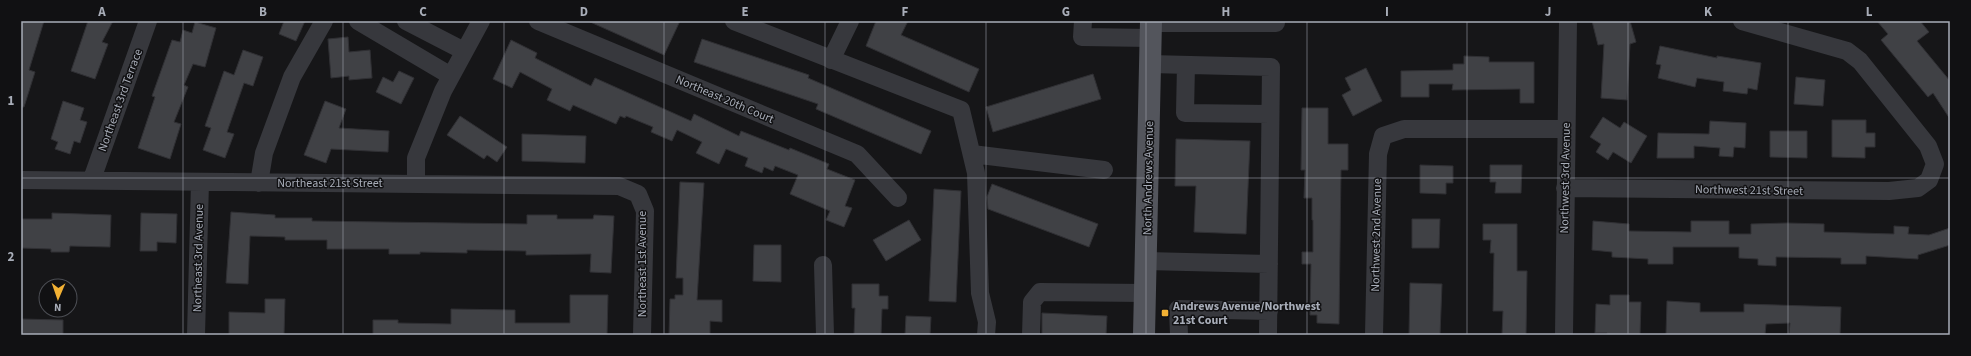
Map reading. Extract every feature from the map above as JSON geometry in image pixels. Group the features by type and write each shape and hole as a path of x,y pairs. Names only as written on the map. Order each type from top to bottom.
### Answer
{"main road":[{"name":"North Andrews Avenue","path":"1144,335 1151,27"}],"street":[{"name":"Northeast 3rd Terrace","path":"92,180 148,21"},
{"path":"259,183 264,153 292,77 324,21"},
{"path":"358,21 451,76"},
{"path":"406,21 464,52"},
{"path":"416,183 416,158 451,76 481,21"},
{"name":"Northeast 20th Court","path":"538,21 857,154 898,198"},
{"path":"734,21 961,110 976,173 980,293 987,322 986,335"},
{"path":"831,60 850,21"},
{"path":"1083,21 1082,37 1151,27 1223,22 1276,23"},
{"name":"Northwest 3rd Avenue","path":"1564,335 1568,21"},
{"name":"Northwest 21st Street","path":"1565,188 1889,191 1918,188 1930,180 1934,164 1928,146 1860,60 1847,51 1742,21"},
{"path":"1150,64 1271,67 1268,335"},
{"path":"1186,65 1185,113 1270,114"},
{"name":"Northwest 2nd Avenue","path":"1374,335 1378,154 1383,136 1404,129 1566,129"},
{"path":"972,154 1104,170"},
{"name":"Northeast 21st Street","path":"21,180 619,186 638,194"},
{"name":"Northeast 3rd Avenue","path":"196,335 200,182"},
{"name":"Northeast 1st Avenue","path":"638,194 645,211 642,335"},
{"path":"1146,261 1269,264"},
{"path":"823,265 825,335"},
{"path":"1031,335 1032,302 1040,292 1145,293"},
{"path":"1179,335 1178,309 1268,311"}],"building":[{"path":"21,21 44,21 29,70 35,72 24,107 21,107"},
{"path":"88,21 113,21 102,42 108,44 95,79 71,71"},
{"path":"284,21 305,21 296,41 279,34"},
{"path":"588,21 680,21 664,55"},
{"path":"876,21 908,21 901,35 979,69 969,92 866,46"},
{"path":"1592,21 1630,21 1636,42 1630,44 1627,100 1601,98 1604,44 1598,45"},
{"path":"1877,21 1920,21 1929,32 1917,41 1950,81 1950,119 1933,93 1928,97 1881,40 1888,34"},
{"path":"195,22 216,28 205,67 193,64 184,85 188,87 174,122 181,124 170,159 138,148 155,97 152,96 172,40 180,42 183,30 192,33"},
{"path":"348,37 349,52 370,50 372,78 349,80 349,76 331,78 328,39"},
{"path":"702,39 809,75 808,78 931,131 921,154 816,109 818,104 694,62"},
{"path":"511,40 537,53 535,58 591,86 595,78 691,121 694,114 739,136 741,131 789,150 790,148 829,164 827,169 855,180 845,206 852,208 844,227 826,220 830,211 790,194 798,175 775,166 773,171 764,167 762,173 745,166 748,158 726,149 719,164 696,153 702,142 677,130 672,141 651,132 653,127 626,116 625,118 620,116 616,124 573,105 570,111 547,100 552,89 520,72 512,88 493,79"},
{"path":"1660,46 1717,58 1717,56 1761,63 1757,90 1748,88 1747,94 1723,91 1724,82 1697,78 1695,87 1658,78 1661,65 1656,64"},
{"path":"243,50 263,57 253,86 244,83 227,132 234,134 225,158 203,150 211,128 205,126 224,71 234,75"},
{"path":"1464,56 1489,57 1489,62 1534,62 1534,103 1520,103 1520,89 1452,90 1453,84 1429,84 1429,97 1401,97 1401,71 1453,70 1453,64 1464,64"},
{"path":"1366,68 1382,101 1353,116 1342,95 1351,90 1345,78"},
{"path":"399,71 414,78 401,104 376,92 383,77 393,82"},
{"path":"1093,74 1101,99 993,132 986,107"},
{"path":"1796,77 1825,80 1823,106 1794,104"},
{"path":"63,101 84,108 80,120 87,122 80,143 74,141 70,154 55,149 58,142 51,139"},
{"path":"325,101 346,109 339,128 389,131 388,152 331,149 326,163 304,155"},
{"path":"1302,108 1328,108 1328,144 1348,144 1348,170 1341,170 1339,324 1317,323 1317,315 1310,315 1311,264 1302,264 1302,252 1313,252 1313,220 1312,198 1304,198 1305,170 1301,170"},
{"path":"460,116 507,147 497,162 487,155 484,159 447,135"},
{"path":"1603,117 1620,128 1624,122 1647,136 1631,163 1613,152 1608,160 1596,152 1601,144 1590,137"},
{"path":"1832,120 1866,120 1866,133 1875,133 1875,147 1865,147 1865,158 1832,157"},
{"path":"1710,121 1746,123 1745,148 1734,147 1733,157 1719,156 1720,148 1694,146 1694,158 1657,158 1658,133 1709,134"},
{"path":"1770,131 1807,131 1807,158 1770,157"},
{"path":"522,134 586,136 585,163 522,161"},
{"path":"1176,139 1250,141 1246,234 1194,232 1196,186 1175,186"},
{"path":"1420,165 1453,166 1453,183 1446,183 1446,194 1420,193"},
{"path":"1490,165 1522,165 1521,193 1495,193 1496,182 1490,182"},
{"path":"680,182 704,183 697,300 722,300 722,322 710,321 710,335 669,335 670,299 675,299 675,295 683,295 683,278 676,278"},
{"path":"992,184 1098,224 1089,247 988,209 987,197"},
{"path":"934,189 961,191 956,302 929,301"},
{"path":"231,212 275,215 275,218 312,218 312,221 527,224 527,215 557,215 557,219 593,219 594,215 614,216 611,273 590,272 591,254 526,255 526,251 467,250 467,253 420,252 420,254 389,254 389,249 327,249 327,240 285,240 285,237 250,236 248,284 226,283"},
{"path":"52,213 111,215 110,247 70,246 69,252 51,252 51,249 21,248 21,219 52,219"},
{"path":"141,213 177,214 176,243 157,242 157,251 140,251"},
{"path":"1412,219 1440,219 1439,248 1412,248"},
{"path":"909,220 921,240 886,261 873,240"},
{"path":"1593,221 1629,224 1629,231 1691,232 1691,221 1729,221 1729,234 1751,234 1751,224 1787,223 1824,224 1824,232 1894,234 1894,226 1909,227 1908,234 1929,235 1950,228 1950,245 1918,255 1918,259 1866,256 1866,264 1841,264 1841,258 1776,257 1776,266 1758,265 1758,259 1739,258 1739,247 1673,247 1673,264 1648,264 1648,259 1612,257 1612,252 1592,250"},
{"path":"1483,224 1517,224 1517,271 1527,271 1526,335 1502,335 1503,311 1493,311 1494,253 1490,253 1491,240 1483,240"},
{"path":"754,245 781,245 781,282 753,281"},
{"path":"1410,283 1442,284 1440,335 1409,335"},
{"path":"852,284 879,284 879,296 888,296 888,309 882,309 881,335 854,335 855,308 852,308"},
{"path":"570,295 608,295 607,335 373,335 373,320 398,320 398,323 451,324 451,309 515,310 515,323 570,323"},
{"path":"1610,295 1629,295 1629,302 1641,302 1640,335 1607,335 1607,333 1595,333 1596,304 1610,305"},
{"path":"265,299 285,299 284,335 229,335 229,312 265,313"},
{"path":"1667,301 1700,303 1700,312 1744,312 1744,304 1841,307 1840,335 1789,334 1790,323 1766,324 1765,335 1666,334"},
{"path":"1042,313 1107,316 1106,335 1042,335"},
{"path":"906,316 931,317 930,335 905,335"},
{"path":"21,319 63,320 63,335 21,335"}],"place":[{"name":"Andrews Avenue/Northwest 21st Court","path":"1165,313"}]}
